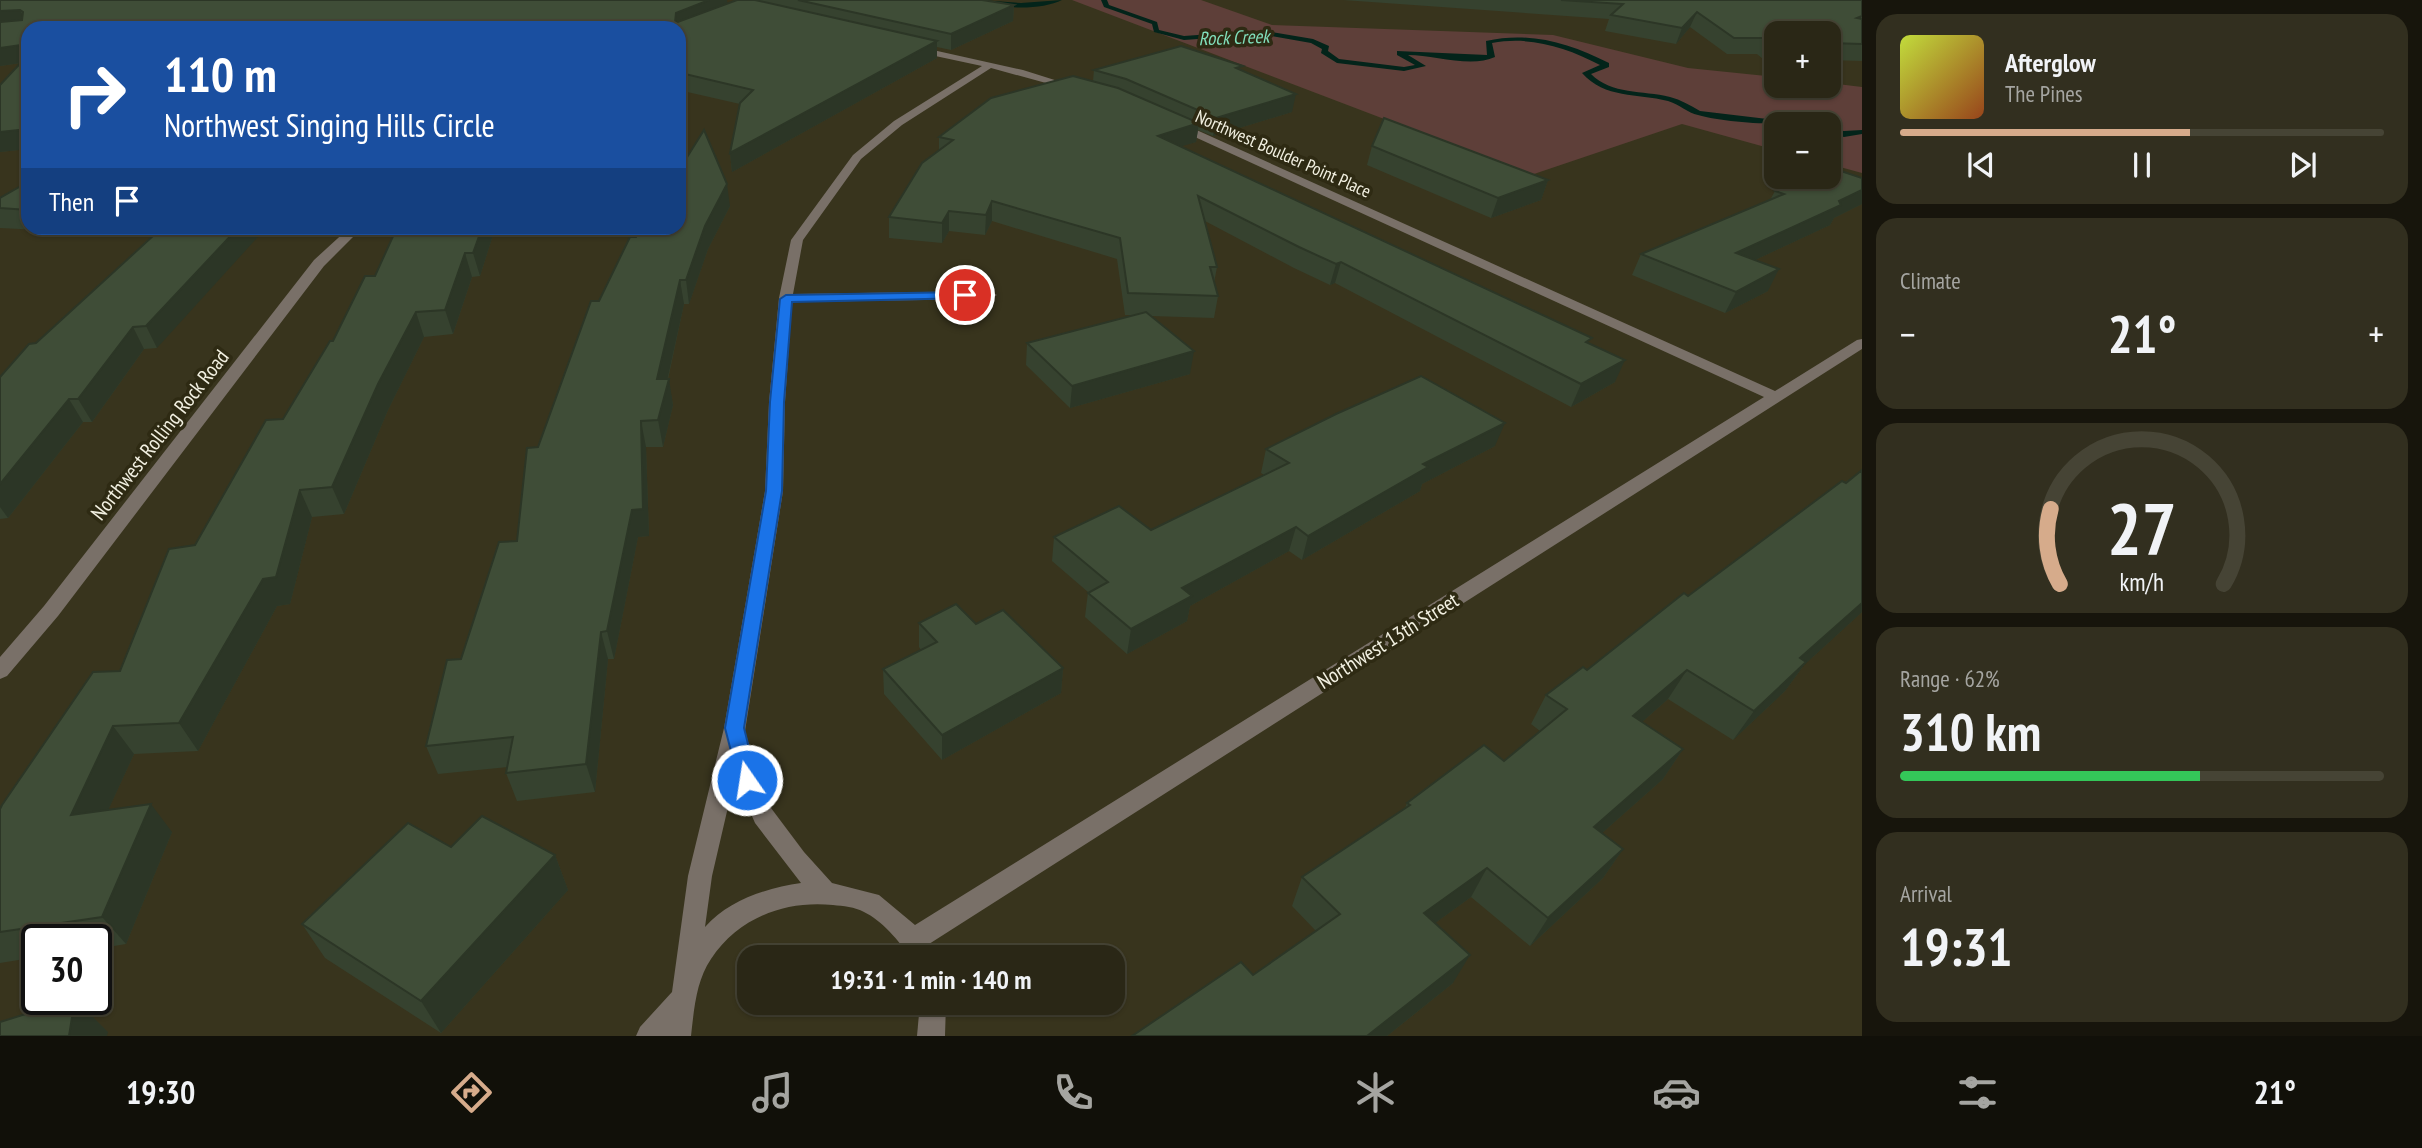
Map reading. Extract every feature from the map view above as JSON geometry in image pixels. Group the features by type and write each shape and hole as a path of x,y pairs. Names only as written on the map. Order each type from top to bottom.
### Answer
{"street":[{"path":"899,45 1082,90"},
{"path":"677,1036 700,876 734,728 774,491 777,402 786,299 797,240 858,156 898,123 989,66"},
{"name":"Northwest Boulder Point Place","path":"1168,121 1776,397"},
{"name":"Northwest Rolling Rock Road","path":"0,671 67,590 319,263 349,235"},
{"path":"786,299 990,295"},
{"name":"Northwest 13th Street","path":"923,945 1862,342"},
{"path":"734,728 756,804 775,833 823,890"},
{"path":"650,1036 684,991 703,948 725,925 767,900 823,890 869,901 915,945"},
{"path":"930,1036 932,1015"}],"shaded area":[{"path":"1072,0 1201,0 1272,25 1553,35 1688,68 1764,76 1764,98 1841,98 1841,84 1862,87 1862,173 1841,167 1841,112 1764,112 1764,147 1682,124 1531,175"}],"building":[{"path":"0,0 709,0 676,13 675,21 21,21 21,45 0,48 0,22 22,20 23,12 0,11"},
{"path":"737,0 755,0 937,41 730,153 740,103 753,90 686,74 686,21 680,21"},
{"path":"798,0 982,0 1014,5 951,34"},
{"path":"1561,0 1862,0 1862,16 1857,18 1862,19 1862,44 1841,43 1841,21 1764,21 1764,38 1734,38 1697,12 1682,28 1611,15 1623,4"},
{"path":"1181,46 1243,66 1236,68 1296,94 1216,118 1126,79 1094,70"},
{"path":"21,62 21,130 0,132 0,85"},
{"path":"1073,76 1118,88 1199,123 1158,136 1592,338 1586,342 1625,360 1581,384 1341,262 1336,264 1299,247 1198,196 1217,267 1210,267 1218,296 1128,293 1120,238 992,201 986,215 949,211 942,223 889,217 922,163 953,140 939,137 991,98"},
{"path":"1384,118 1548,180 1498,198 1372,146"},
{"path":"704,130 727,184 705,226 686,280 680,280 657,379 669,379 658,420 641,421 643,509 632,510 607,631 601,632 586,764 506,773 513,737 426,746 447,660 461,659 499,542 517,541 527,448 538,447 591,301 599,301 630,237 686,235 686,159"},
{"path":"1841,171 1862,178 1862,190 1839,201 1841,205 1736,253 1779,269 1736,292 1641,254 1784,194 1775,191 1841,189"},
{"path":"21,186 21,210 0,208 0,198"},
{"path":"231,235 146,326 133,327 78,399 69,399 0,484 0,377 29,344 36,343 153,236"},
{"path":"394,235 479,235 473,253 465,253 445,310 416,312 378,384 332,487 300,490 276,577 263,579 179,723 113,726 71,815 151,804 102,917 54,924 21,924 21,929 0,932 2,805 93,672 120,671 169,549 195,545 266,420 283,419 330,341 333,341 365,276 375,276"},
{"path":"1146,312 1194,351 1072,386 1027,343"},
{"path":"1421,376 1505,423 1423,464 1428,467 1308,536 1296,527 1182,588 1192,596 1131,629 1088,593 1108,582 1054,537 1119,506 1151,530 1289,463 1266,449"},
{"path":"1862,470 1862,603 1800,658 1806,662 1754,711 1687,670 1633,716 1683,749 1594,827 1623,849 1548,918 1487,868 1424,913 1470,955 1367,1036 1132,1036 1241,962 1253,975 1340,914 1302,877 1410,805 1407,803 1484,745 1504,761 1567,709 1546,695 1583,667 1587,670 1684,593 1688,596 1842,481 1846,483"},
{"path":"956,604 976,624 1003,610 1063,668 942,735 883,669 937,642 919,623"},
{"path":"482,816 555,855 421,1001 302,924 408,823 451,847"},
{"path":"23,1015 72,1015 69,1036 0,1036 0,1022"}],"waterway":[{"name":"Rock Creek","path":"983,0 1021,4 1059,0"},
{"name":"Rock Creek","path":"1104,0 1106,6 1155,23 1156,31 1184,38 1225,35 1256,38 1265,33 1313,41 1326,48 1324,51 1337,61 1404,69 1422,66 1400,53 1491,57 1488,42 1533,39 1578,51 1606,65 1586,73 1596,83 1608,89 1669,99 1698,113 1764,121"},
{"name":"Rock Creek","path":"1841,133 1862,132"}],"route":[{"path":"747,780 734,728 774,491 777,402 786,299 965,295"}]}
